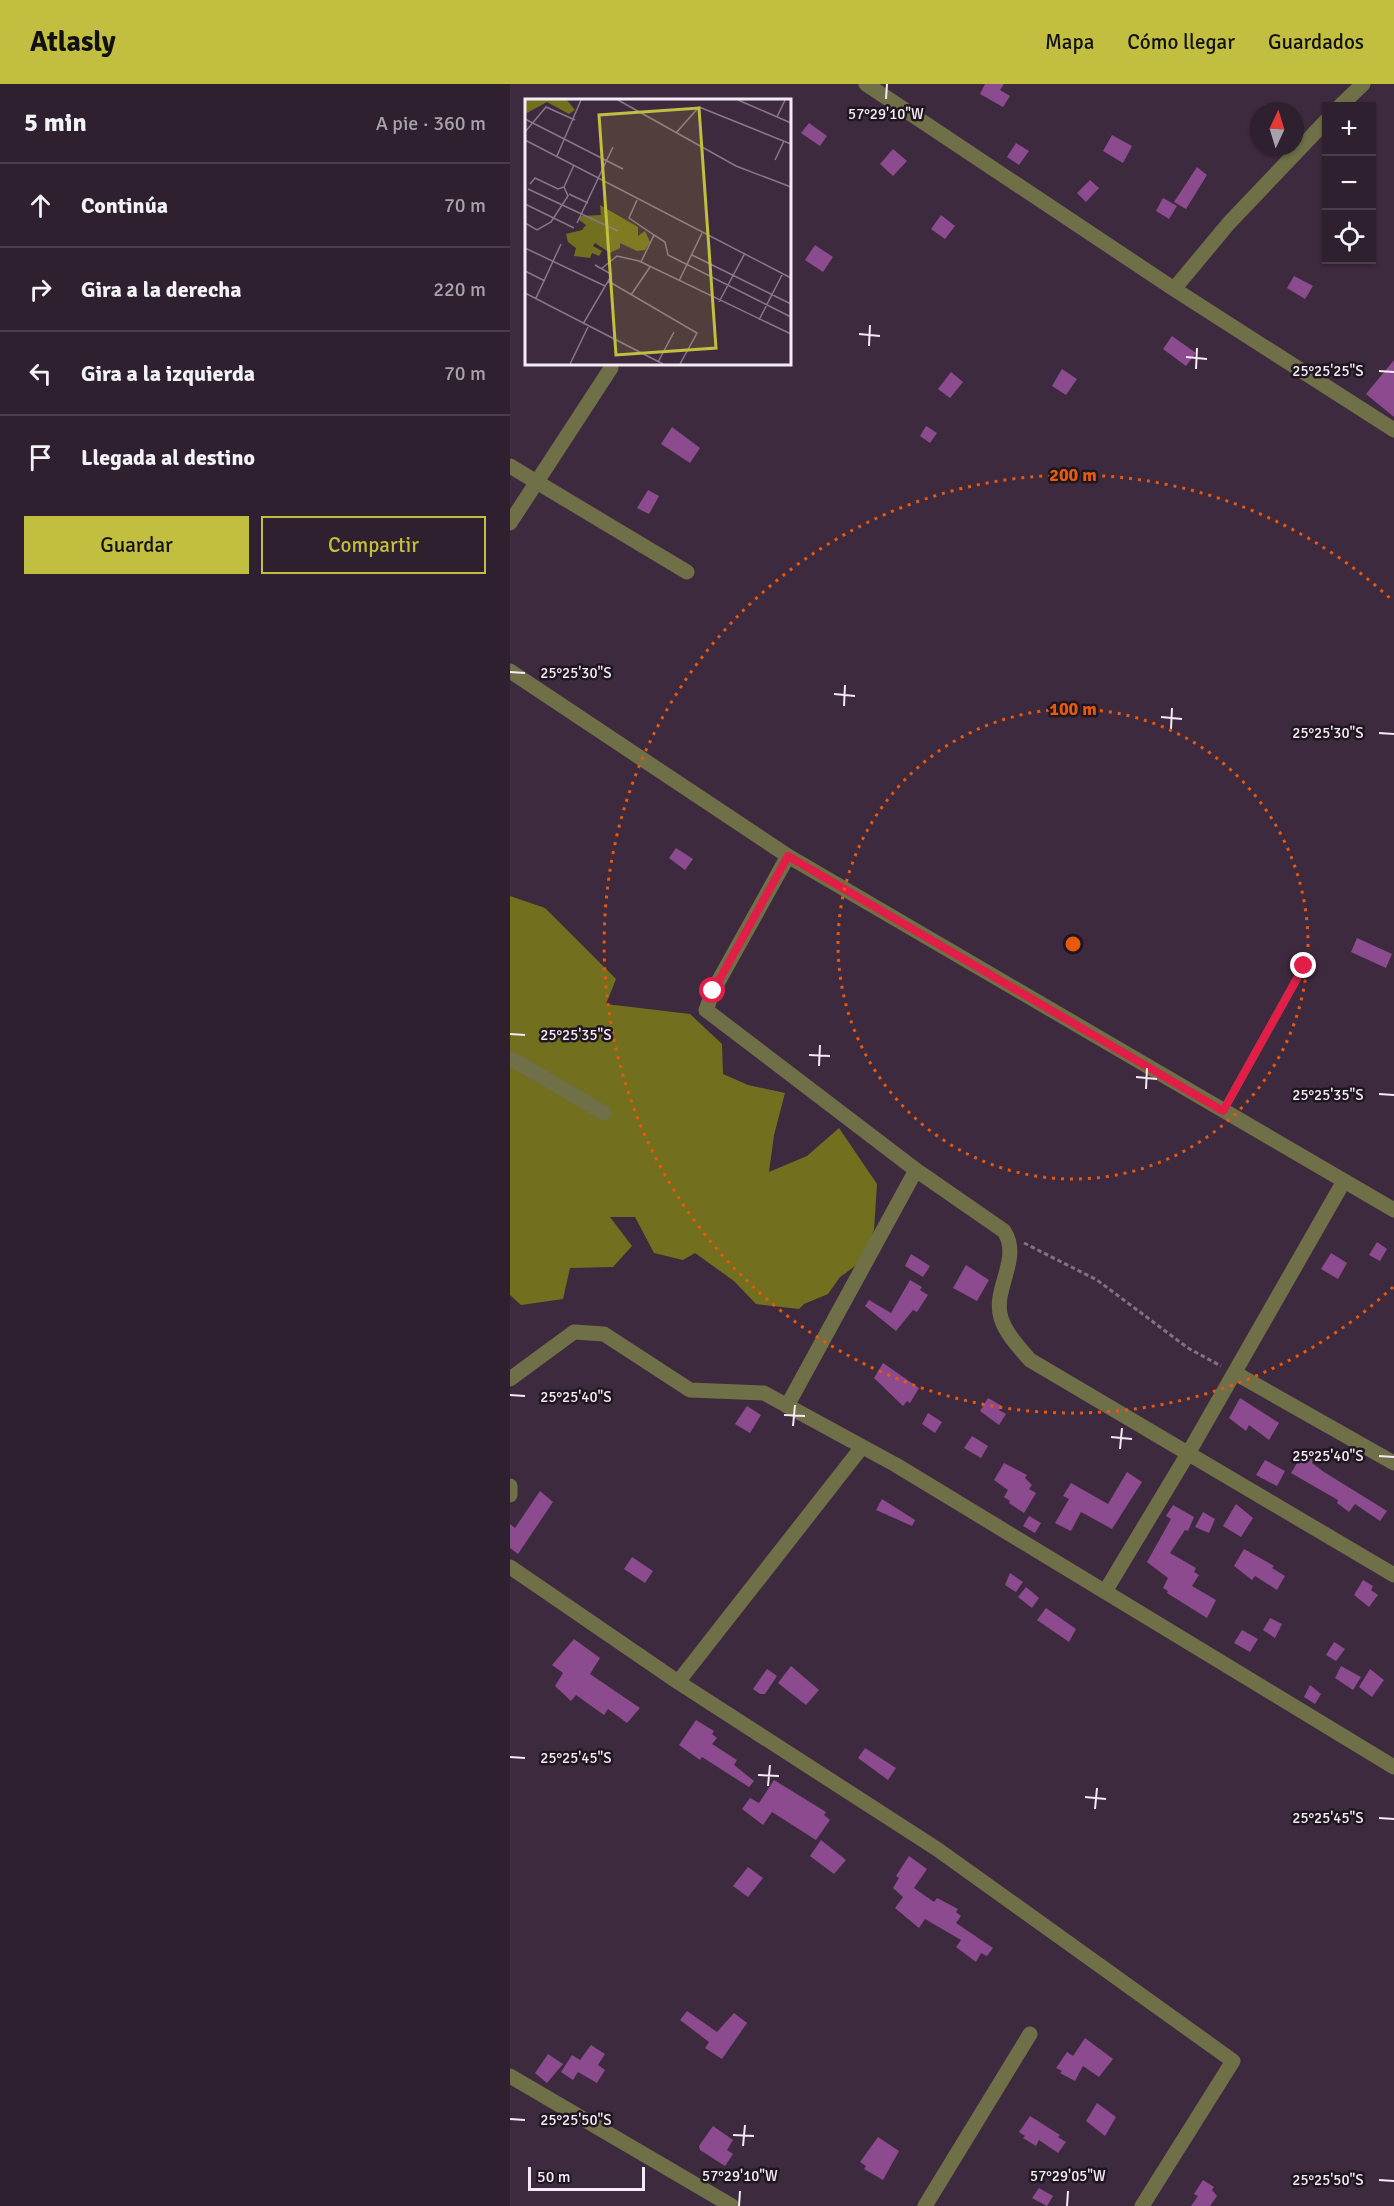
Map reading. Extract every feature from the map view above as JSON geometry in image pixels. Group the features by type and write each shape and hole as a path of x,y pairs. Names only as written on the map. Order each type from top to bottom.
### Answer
{"street":[{"path":"866,84 1174,289 1394,430"},
{"path":"1344,102 1363,84"},
{"path":"1174,289 1229,223 1322,125"},
{"path":"510,523 534,481 611,368"},
{"path":"510,466 687,572"},
{"path":"510,671 788,856 1394,1210"},
{"path":"788,856 713,991 706,1010 916,1170 1004,1231 1008,1237 1011,1253 1000,1304 1000,1316 1011,1338 1030,1360 1394,1575"},
{"path":"510,1058 604,1113"},
{"path":"787,1406 916,1170"},
{"path":"1106,1590 1235,1373 1344,1181"},
{"path":"510,1378 574,1332 604,1334 690,1390 764,1394 862,1447 1106,1590 1394,1767"},
{"path":"1235,1373 1394,1463"},
{"path":"678,1682 862,1447"},
{"path":"510,1486 510,1495"},
{"path":"510,1567 678,1682 938,1849 1233,2061 1142,2206"},
{"path":"925,2206 1030,2034"},
{"path":"510,2076 732,2206"}],"lane":[{"path":"1223,1111 1304,966"}],"path":[{"path":"1008,1237 1097,1280 1188,1348 1235,1373"}],"shaded area":[{"path":"510,896 545,908 616,979 606,1004 690,1014 722,1044 723,1074 748,1085 785,1093 774,1135 769,1172 807,1156 839,1128 877,1184 874,1230 862,1261 840,1277 828,1294 804,1304 799,1309 756,1304 734,1281 695,1253 683,1260 654,1253 635,1217 610,1217 632,1246 613,1267 570,1268 563,1299 521,1305 510,1295"}],"building":[{"path":"985,84 1004,84 1000,90 1010,96 1003,107 980,94"},
{"path":"809,123 827,136 820,146 801,133"},
{"path":"1112,135 1132,146 1123,163 1103,151"},
{"path":"1016,143 1029,151 1019,165 1007,157"},
{"path":"893,149 907,161 893,176 880,164"},
{"path":"1197,167 1207,175 1186,209 1174,202"},
{"path":"1090,180 1099,188 1086,202 1077,193"},
{"path":"1163,198 1177,206 1169,219 1156,211"},
{"path":"941,215 955,226 945,239 931,229"},
{"path":"815,245 833,257 823,272 805,260"},
{"path":"1294,276 1313,286 1305,299 1287,288"},
{"path":"1172,336 1196,353 1186,366 1163,349"},
{"path":"1394,360 1394,417 1366,394"},
{"path":"1062,369 1077,379 1066,395 1052,386"},
{"path":"951,372 963,382 950,398 938,389"},
{"path":"926,426 937,433 930,443 920,436"},
{"path":"672,427 700,448 690,463 661,444"},
{"path":"648,490 659,496 649,514 637,508"},
{"path":"676,848 693,859 685,870 669,858"},
{"path":"1357,938 1392,954 1386,968 1351,952"},
{"path":"1377,1242 1387,1249 1380,1261 1369,1255"},
{"path":"1331,1253 1347,1263 1338,1279 1321,1269"},
{"path":"911,1254 930,1266 923,1277 905,1266"},
{"path":"966,1265 989,1280 977,1301 953,1288"},
{"path":"910,1280 922,1287 920,1290 928,1295 917,1312 913,1310 896,1331 865,1306 869,1300 891,1313"},
{"path":"883,1363 919,1388 910,1403 907,1401 903,1406 874,1378"},
{"path":"988,1398 1002,1406 999,1410 1006,1414 999,1425 980,1411"},
{"path":"1240,1398 1279,1423 1269,1440 1249,1425 1246,1431 1229,1418"},
{"path":"747,1406 761,1415 750,1433 735,1424"},
{"path":"928,1413 942,1422 935,1433 922,1424"},
{"path":"972,1436 988,1446 981,1458 964,1448"},
{"path":"1303,1453 1314,1459 1312,1463 1324,1472 1387,1511 1380,1521 1355,1504 1349,1512 1337,1503 1338,1500 1291,1473"},
{"path":"1265,1460 1285,1471 1277,1486 1256,1475"},
{"path":"1004,1463 1027,1475 1025,1478 1032,1485 1029,1489 1036,1493 1024,1513 1009,1503 1010,1501 1004,1497 1008,1490 994,1480"},
{"path":"1127,1472 1142,1482 1112,1529 1081,1512 1071,1531 1055,1523 1069,1499 1063,1496 1071,1483 1108,1504"},
{"path":"540,1491 553,1502 518,1554 510,1548 510,1524 515,1528"},
{"path":"882,1499 915,1520 912,1526 876,1510"},
{"path":"1236,1504 1253,1518 1241,1537 1223,1526"},
{"path":"1173,1505 1194,1517 1188,1531 1185,1530 1170,1553 1196,1568 1194,1572 1199,1575 1192,1586 1216,1600 1207,1618 1167,1593 1168,1591 1163,1588 1168,1578 1147,1562 1171,1519 1166,1516"},
{"path":"1203,1512 1215,1519 1209,1533 1195,1527"},
{"path":"1029,1516 1041,1523 1035,1533 1023,1526"},
{"path":"1244,1549 1274,1566 1272,1568 1285,1576 1277,1590 1255,1576 1252,1580 1234,1566"},
{"path":"632,1557 653,1571 645,1583 624,1569"},
{"path":"1010,1573 1023,1582 1016,1592 1005,1585"},
{"path":"1363,1580 1373,1586 1371,1590 1378,1595 1369,1607 1354,1595"},
{"path":"1026,1587 1039,1598 1032,1608 1018,1597"},
{"path":"1046,1608 1076,1629 1069,1642 1037,1620"},
{"path":"1270,1618 1282,1624 1275,1638 1263,1630"},
{"path":"1242,1630 1258,1639 1250,1652 1234,1643"},
{"path":"574,1639 600,1658 590,1674 640,1708 627,1723 608,1709 604,1715 576,1695 571,1701 555,1686 563,1673 552,1665"},
{"path":"1334,1642 1345,1649 1336,1661 1326,1655"},
{"path":"791,1666 819,1690 806,1705 778,1683"},
{"path":"1341,1666 1361,1677 1353,1690 1335,1678"},
{"path":"767,1669 777,1676 765,1694 760,1694 753,1689"},
{"path":"1370,1669 1384,1680 1372,1697 1359,1687"},
{"path":"1310,1685 1321,1694 1315,1704 1304,1697"},
{"path":"696,1720 714,1731 712,1734 717,1738 712,1744 737,1760 734,1765 754,1781 749,1787 702,1757 700,1760 679,1745"},
{"path":"865,1748 896,1768 888,1780 858,1758"},
{"path":"774,1780 826,1812 824,1815 830,1820 816,1840 772,1812 763,1825 742,1809 750,1798 759,1803"},
{"path":"821,1840 846,1860 834,1874 810,1856"},
{"path":"909,1856 927,1869 914,1888 934,1902 937,1898 958,1909 956,1912 961,1916 956,1923 993,1948 987,1956 981,1953 976,1962 956,1947 961,1940 925,1919 919,1928 895,1908 903,1897 893,1888 899,1878 896,1876"},
{"path":"748,1867 763,1878 748,1897 733,1886"},
{"path":"687,2011 717,2032 734,2013 747,2023 722,2059 705,2048 709,2042 680,2020"},
{"path":"1085,2038 1113,2059 1099,2077 1083,2066 1075,2081 1060,2073 1062,2071 1056,2068 1067,2052 1073,2056"},
{"path":"591,2045 605,2054 598,2065 605,2070 597,2083 578,2072 573,2080 561,2072 572,2055 580,2060"},
{"path":"548,2054 563,2064 547,2083 535,2073"},
{"path":"1097,2103 1116,2117 1105,2136 1086,2121"},
{"path":"1030,2116 1060,2135 1058,2137 1066,2142 1058,2153 1039,2140 1036,2146 1023,2138 1025,2136 1019,2132"},
{"path":"713,2126 733,2140 727,2150 733,2154 725,2166 700,2150 699,2146"},
{"path":"878,2137 899,2151 883,2180 864,2169 866,2166 860,2162"},
{"path":"1203,2180 1214,2187 1212,2190 1217,2196 1210,2206 1191,2206 1198,2196 1194,2194"},
{"path":"1039,2188 1053,2196 1047,2206 1032,2198"}],"route":[{"path":"713,991 788,856 1223,1111 1304,966"}]}
